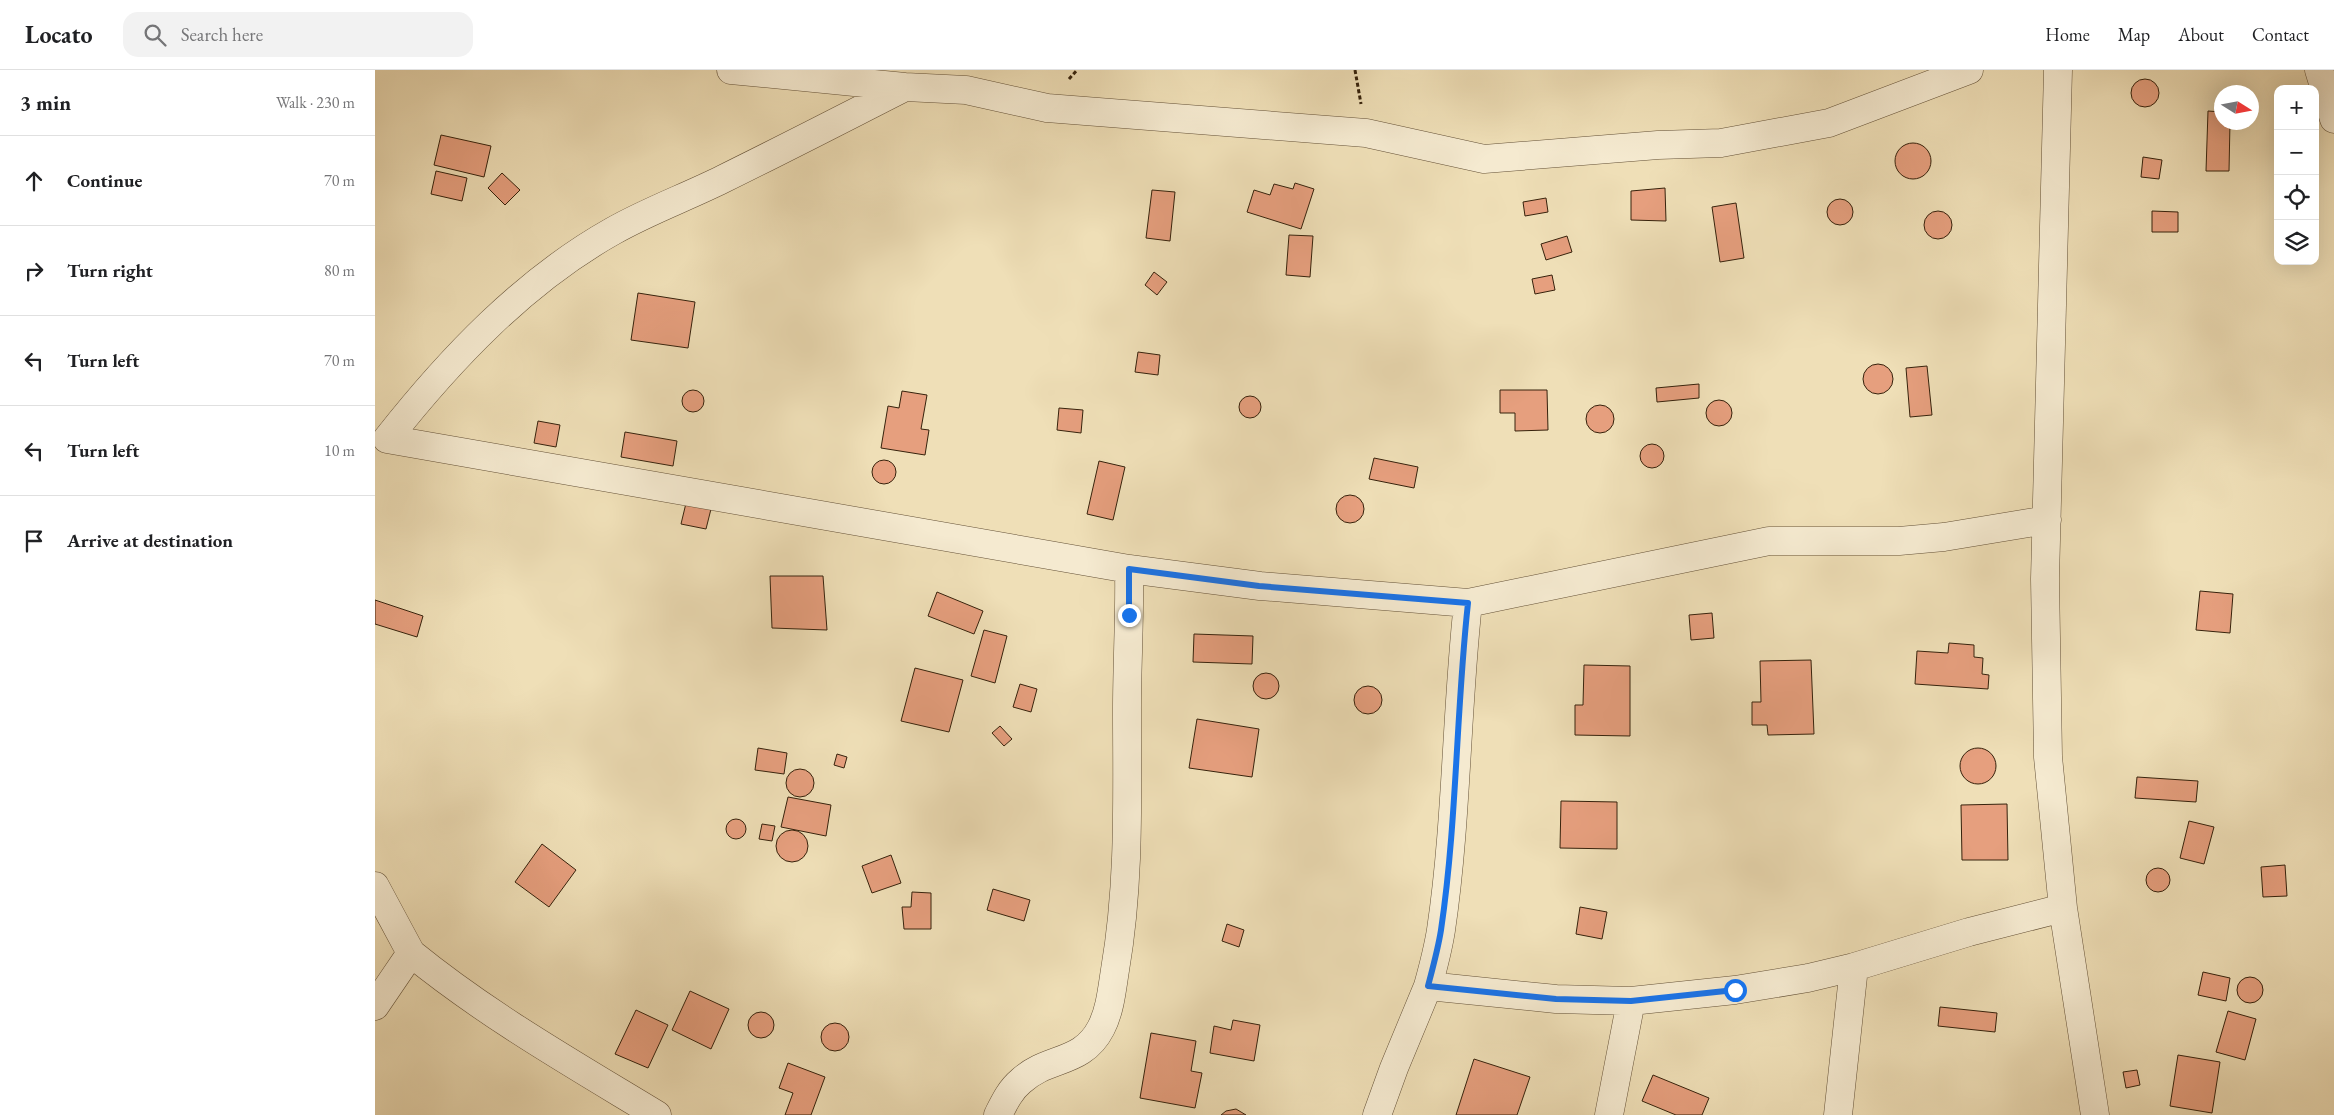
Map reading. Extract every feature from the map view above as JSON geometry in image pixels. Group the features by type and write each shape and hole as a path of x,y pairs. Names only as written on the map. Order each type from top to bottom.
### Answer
{"street":[{"path":"731,70 905,87 965,80 1047,108 1366,133 1485,159 1658,145 1721,143 1739,140 1829,123 1969,70"},
{"path":"2058,70 2047,520 2045,678 2047,757 2063,908 2095,1115"},
{"path":"2319,70 2334,119"},
{"path":"381,442 480,333 570,259 613,231 722,180 905,87"},
{"path":"381,442 1129,569 1259,586 1468,603 1769,541 1899,541 1944,537 2047,520"},
{"path":"998,1115 1005,1100 1021,1081 1037,1070 1071,1058 1089,1047 1101,1028 1109,1004 1119,949 1126,874 1129,569"},
{"path":"1377,1115 1428,986 1441,932 1450,850 1461,672 1468,603"},
{"path":"375,886 411,953 443,979 489,1011 657,1115"},
{"path":"1428,986 1556,999 1631,1001 1735,990 1808,978 1969,932 2063,908"},
{"path":"375,1006 411,953"},
{"path":"1838,1115 1854,966"},
{"path":"1609,1115 1631,1001"}],"building":[{"path":"2145,79 2155,83 2159,93 2155,103 2145,107 2135,103 2131,93 2135,83"},
{"path":"2208,111 2214,111 2214,130 2230,130 2229,171 2206,171"},
{"path":"441,135 491,146 484,177 434,165"},
{"path":"1913,143 1925,149 1931,161 1925,173 1913,179 1901,173 1895,161 1901,149"},
{"path":"2143,157 2162,160 2159,179 2141,177"},
{"path":"436,171 467,178 462,201 431,194"},
{"path":"502,173 520,190 505,205 488,188"},
{"path":"1295,183 1314,189 1301,229 1247,212 1254,190 1270,195 1274,184 1293,189"},
{"path":"1665,188 1666,221 1631,220 1631,191"},
{"path":"1152,190 1175,192 1170,241 1146,238"},
{"path":"1546,198 1548,212 1525,216 1523,202"},
{"path":"1840,199 1849,203 1853,212 1849,221 1840,225 1831,221 1827,212 1831,203"},
{"path":"1736,203 1744,258 1720,262 1712,207"},
{"path":"1938,211 1948,215 1952,225 1948,235 1938,239 1928,235 1924,225 1928,215"},
{"path":"2152,211 2178,212 2178,232 2152,232"},
{"path":"1289,235 1313,236 1310,277 1286,275"},
{"path":"1567,236 1572,252 1546,260 1541,244"},
{"path":"1154,272 1167,282 1157,295 1145,285"},
{"path":"1552,275 1555,290 1535,294 1532,279"},
{"path":"638,293 695,302 688,348 631,340"},
{"path":"1138,352 1160,355 1158,375 1135,372"},
{"path":"1878,364 1884,365 1892,373 1892,385 1884,393 1878,394 1872,393 1864,385 1863,379 1864,373 1872,365"},
{"path":"1927,366 1932,415 1910,417 1906,368"},
{"path":"1699,384 1699,398 1657,402 1656,388"},
{"path":"693,390 701,393 704,401 701,409 693,412 685,409 682,401 685,393"},
{"path":"1500,390 1547,390 1548,430 1515,431 1515,413 1500,413"},
{"path":"902,391 927,395 921,429 929,430 925,455 881,448 888,406 899,408"},
{"path":"1246,396 1254,396 1261,403 1261,411 1254,418 1246,418 1239,411 1239,403"},
{"path":"1719,400 1728,404 1732,413 1728,422 1719,426 1710,422 1706,413 1710,404"},
{"path":"1600,405 1610,409 1614,419 1610,429 1600,433 1590,429 1586,419 1590,409"},
{"path":"1059,408 1083,410 1081,433 1057,430"},
{"path":"538,421 560,425 556,447 534,443"},
{"path":"625,432 677,441 673,466 621,457"},
{"path":"1652,444 1660,448 1664,456 1660,464 1652,468 1644,464 1640,456 1644,448"},
{"path":"1374,458 1418,467 1414,488 1369,479"},
{"path":"884,460 893,463 896,472 893,481 884,484 875,481 872,472 875,463"},
{"path":"1099,461 1125,467 1113,520 1087,514"},
{"path":"1350,495 1360,499 1364,509 1360,519 1350,523 1340,519 1336,509 1340,499"},
{"path":"687,499 712,505 706,529 681,524"},
{"path":"770,576 823,576 827,630 772,628"},
{"path":"2200,591 2233,594 2230,633 2196,630"},
{"path":"937,592 983,611 974,634 928,616"},
{"path":"375,600 423,616 417,637 375,624"},
{"path":"1712,613 1714,638 1691,640 1689,615"},
{"path":"984,630 1007,636 995,683 971,676"},
{"path":"1194,634 1253,636 1252,664 1193,662"},
{"path":"1949,643 1974,645 1974,657 1983,658 1982,674 1989,675 1988,689 1915,684 1917,651 1948,653"},
{"path":"1811,660 1814,734 1768,735 1767,725 1752,725 1752,702 1761,702 1760,661"},
{"path":"1584,665 1630,666 1630,736 1575,735 1575,705 1583,705"},
{"path":"915,668 963,680 949,732 901,721"},
{"path":"1266,673 1275,677 1279,686 1275,695 1266,699 1257,695 1253,686 1257,677"},
{"path":"1020,684 1037,689 1031,712 1013,707"},
{"path":"1368,686 1378,690 1382,700 1378,710 1368,714 1358,710 1354,700 1358,690"},
{"path":"1197,719 1259,729 1252,777 1189,768"},
{"path":"1000,726 1012,739 1004,746 992,733"},
{"path":"758,748 787,753 784,774 755,770"},
{"path":"1978,748 1985,749 1991,753 1995,759 1995,773 1991,779 1985,783 1978,784 1971,783 1965,779 1961,773 1960,766 1961,759 1965,753 1971,749"},
{"path":"837,754 847,757 844,768 834,765"},
{"path":"800,769 810,773 814,783 810,793 800,797 790,793 786,783 790,773"},
{"path":"2137,777 2198,781 2196,802 2135,798"},
{"path":"788,797 831,805 826,836 781,827"},
{"path":"1561,801 1617,802 1617,849 1560,848"},
{"path":"2007,804 2008,860 1962,860 1961,805"},
{"path":"736,819 743,822 746,829 743,836 736,839 729,836 726,829 729,822"},
{"path":"2189,821 2214,827 2204,864 2180,858"},
{"path":"762,824 775,826 772,841 759,839"},
{"path":"792,830 798,831 803,835 807,840 807,852 803,857 798,861 792,862 786,861 781,857 777,852 776,846 777,840 781,835 786,831"},
{"path":"542,844 576,870 549,907 515,882"},
{"path":"891,855 901,883 872,893 862,866"},
{"path":"2285,865 2287,896 2263,897 2261,867"},
{"path":"2158,868 2167,871 2170,880 2167,889 2158,892 2149,889 2146,880 2149,871"},
{"path":"993,889 1030,900 1024,921 987,910"},
{"path":"912,892 931,893 931,929 904,929 902,907 911,907"},
{"path":"1580,907 1607,912 1602,939 1576,934"},
{"path":"1227,924 1244,930 1239,947 1222,941"},
{"path":"2203,972 2230,978 2226,1001 2198,995"},
{"path":"2250,977 2259,981 2263,990 2259,999 2250,1003 2241,999 2237,990 2241,981"},
{"path":"690,991 729,1009 711,1049 672,1030"},
{"path":"1940,1007 1997,1013 1995,1032 1938,1026"},
{"path":"636,1010 668,1025 648,1068 615,1054"},
{"path":"2228,1011 2256,1019 2245,1060 2216,1052"},
{"path":"761,1012 770,1016 774,1025 770,1034 761,1038 752,1034 748,1025 752,1016"},
{"path":"1233,1020 1260,1025 1254,1061 1210,1053 1214,1026 1231,1030"},
{"path":"835,1023 845,1027 849,1037 845,1047 835,1051 825,1047 821,1037 825,1027"},
{"path":"1151,1033 1196,1041 1191,1071 1202,1073 1195,1108 1140,1098"},
{"path":"2178,1055 2220,1062 2212,1113 2170,1106"},
{"path":"1474,1059 1530,1077 1517,1115 1456,1115"},
{"path":"788,1063 825,1077 811,1115 785,1115 793,1093 779,1088"},
{"path":"2137,1070 2140,1085 2126,1088 2123,1072"},
{"path":"1653,1075 1709,1098 1702,1115 1676,1115 1642,1101"},
{"path":"1236,1109 1246,1115 1221,1115 1226,1111"}],"route":[{"path":"1129,615 1129,569 1259,586 1468,603 1461,672 1450,850 1441,932 1428,986 1556,999 1631,1001 1735,990"}]}
